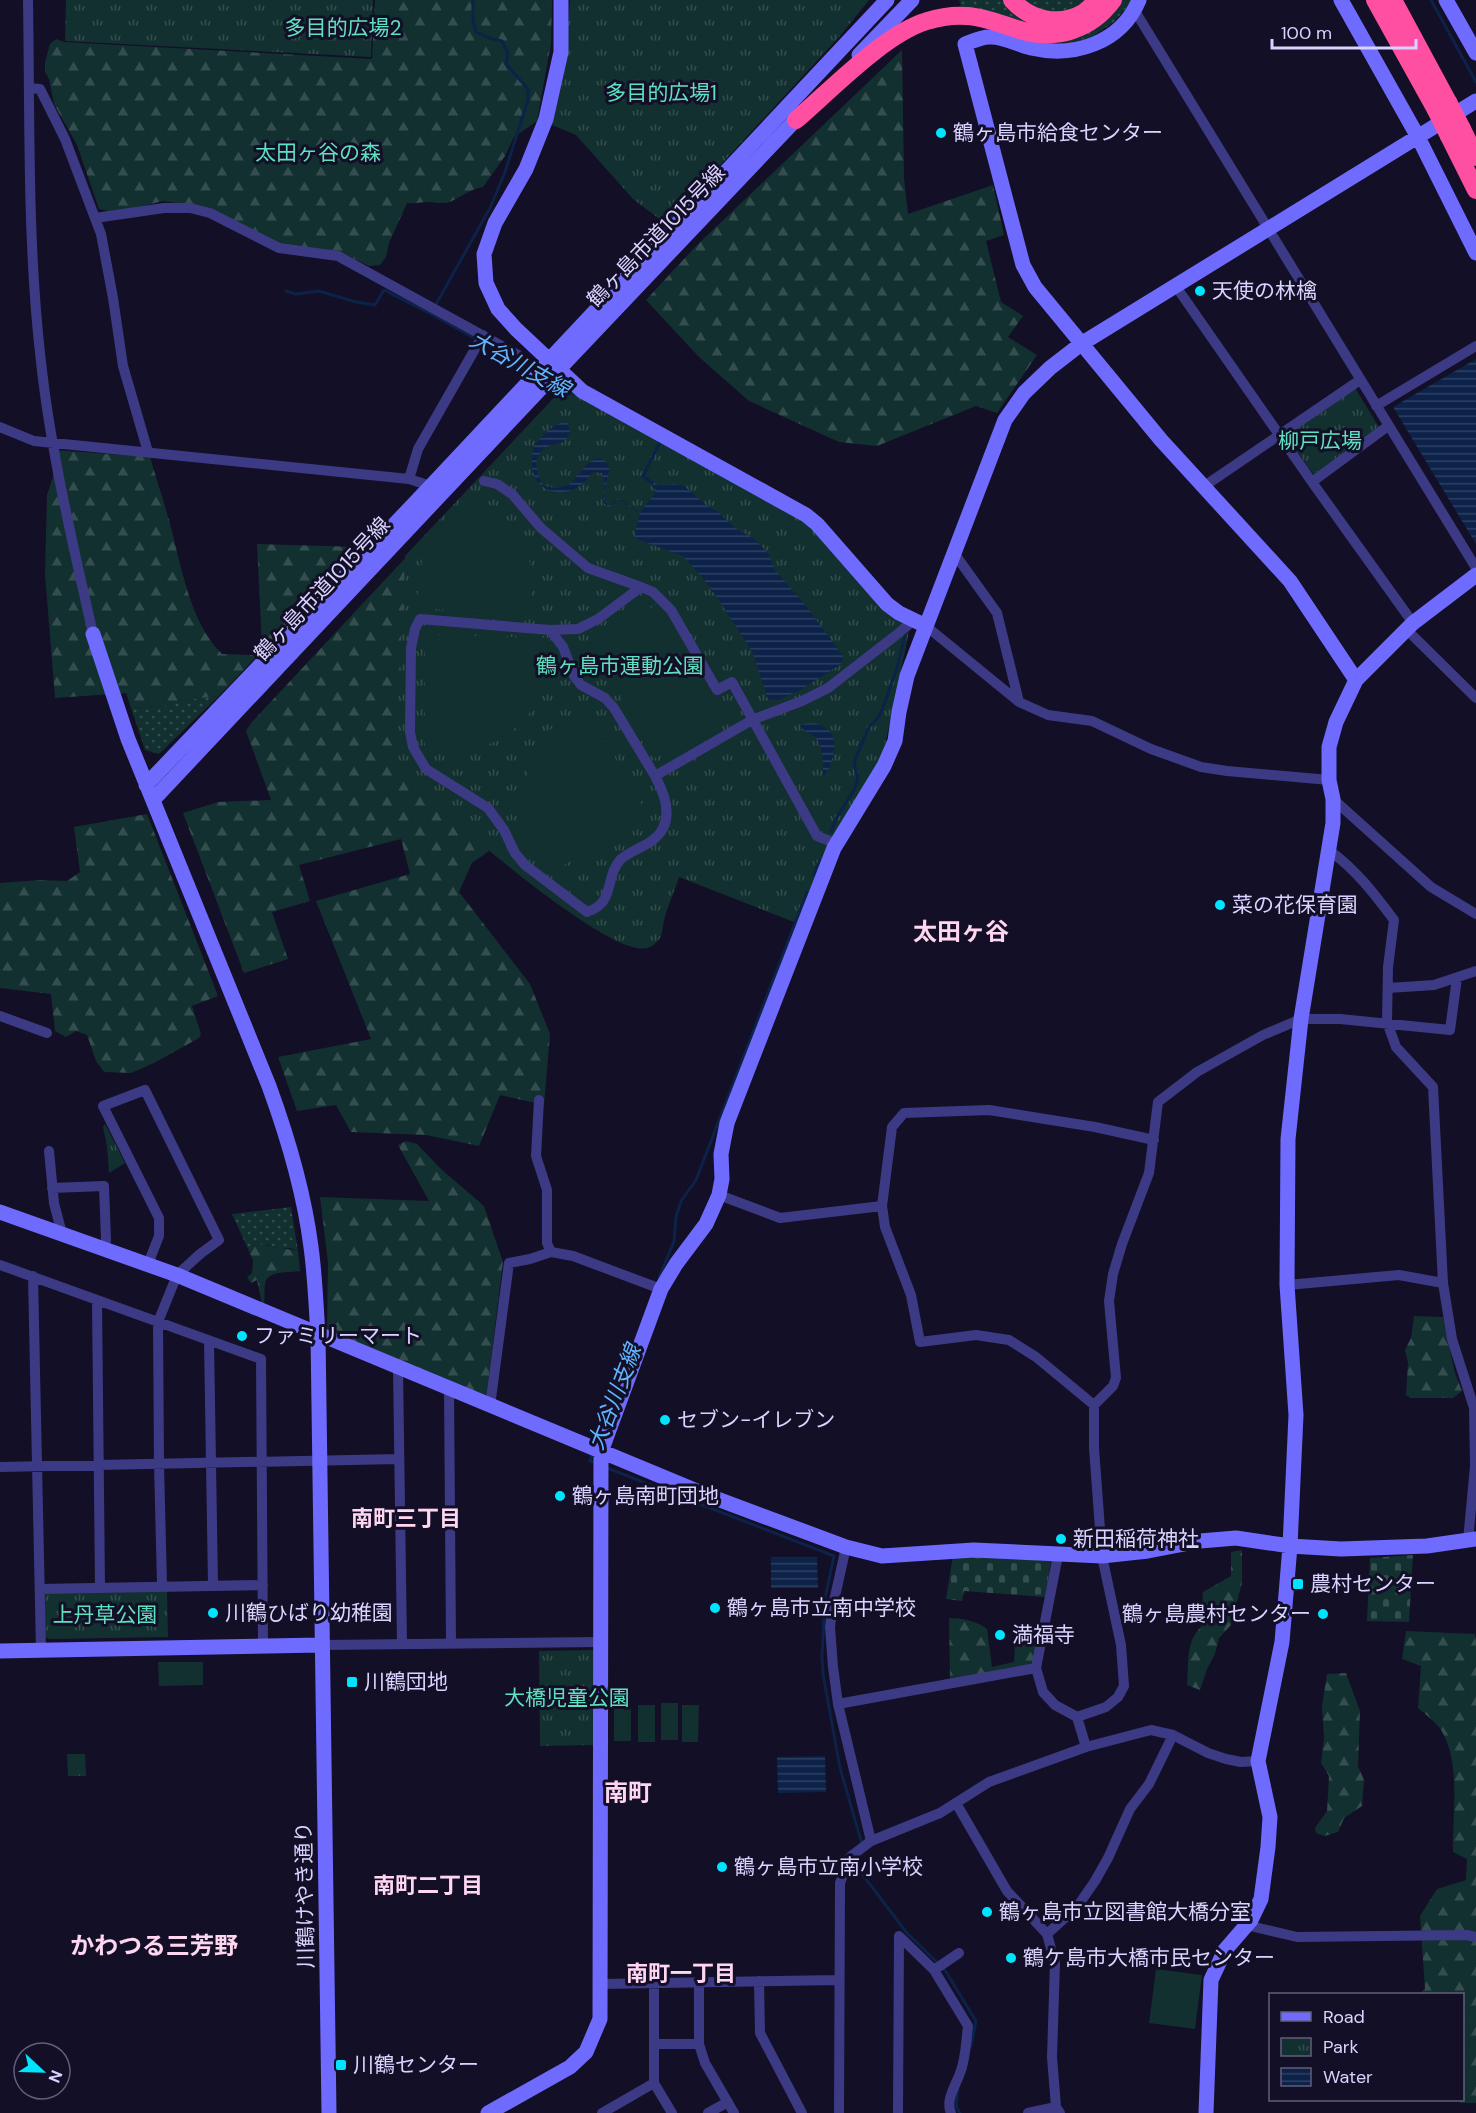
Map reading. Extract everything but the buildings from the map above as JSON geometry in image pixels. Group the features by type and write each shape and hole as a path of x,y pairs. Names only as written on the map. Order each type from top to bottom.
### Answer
{"highway":[{"path":"949,0 959,16"},
{"path":"1012,0 1025,13 1044,20 1063,21 1084,13 1098,0"},
{"path":"796,120 880,47 910,28 946,16 969,16 1024,32 1065,33 1081,28 1104,13 1113,0"},
{"path":"1375,0 1442,106"},
{"path":"1393,0 1456,133 1476,190"},
{"path":"1456,133 1476,157"}],"street":[{"path":"28,0 31,229 41,363 52,443 93,634 114,699 146,784 285,1130 305,1210 311,1246 318,1335 321,1645"},
{"path":"561,0 561,52 546,119 526,168 495,223 484,254 486,283 498,309 553,365 582,391 806,514 887,604 919,623 1019,702 1048,715 1092,721 1151,749 1201,767 1329,780"},
{"name":"鶴ヶ島市道1015号線","path":"153,800 887,0"},
{"name":"鶴ヶ島市道1015号線","path":"146,784 431,486 796,120 912,0"},
{"path":"1341,0 1418,137 1476,253"},
{"path":"1446,0 1476,53"},
{"path":"1356,680 1290,581 1161,440 1035,287 1023,265 965,44 988,36 1032,48 1059,52 1080,50 1098,43 1118,30 1137,5 1360,380 1476,568"},
{"path":"29,88 40,89 45,98 65,139 101,234 123,366 148,452"},
{"path":"488,2113 512,2108 570,2067 586,2052 600,2019 601,1461 662,1289 676,1264 706,1224 719,1195 722,1179 721,1154 728,1123 834,848 884,766 895,741 898,712 919,623 954,553 1005,420 1024,393 1050,368 1081,344 1476,101"},
{"path":"95,218 164,208 190,208 210,213 279,248 338,256 520,356"},
{"path":"1175,285 1410,626 1476,698"},
{"path":"409,479 418,448 483,335"},
{"path":"1376,406 1476,346"},
{"path":"1203,487 1360,380"},
{"path":"1312,482 1388,426"},
{"path":"0,427 34,441 409,479 431,486"},
{"path":"484,481 497,484 512,494 547,534 588,568 653,592 671,610 717,690 732,682 817,836 830,842"},
{"path":"954,553 997,613 1019,702"},
{"path":"1206,2113 1211,1980 1225,1950 1246,1925 1261,1899 1268,1847 1270,1817 1258,1761 1282,1642 1290,1546 1296,1415 1287,1285 1288,1139 1301,1019 1333,823 1329,747 1336,722 1356,680 1410,626 1476,575"},
{"path":"550,630 563,647 574,676 581,685 605,698 614,708 655,776 668,805 666,822 655,838 621,860 612,876 606,899 598,908 587,912 525,866 488,808 426,769 413,747 410,732 411,648 415,629 420,619 550,630 578,628 598,619 640,587"},
{"path":"655,776 752,720 802,701 828,688 896,636 919,623"},
{"path":"1333,800 1431,887 1476,914"},
{"path":"0,1212 177,1275 490,1406 601,1461 704,1494 846,1546 882,1556 974,1550 1102,1556 1148,1551 1200,1541 1236,1538 1290,1546 1341,1549 1427,1546 1472,1540 1475,1408 1452,1339 1443,1283 1433,1087 1396,1047 1387,1022 1394,920 1372,890 1351,867 1329,850"},
{"path":"1388,988 1434,985 1476,971"},
{"path":"1077,1717 1106,1707 1118,1697 1124,1686 1121,1645 1102,1556 1094,1448 1094,1404 1113,1386 1116,1378 1109,1301 1113,1274 1149,1173 1158,1102 1197,1072 1263,1035 1301,1019 1387,1022 1450,1030 1457,978"},
{"path":"0,1016 47,1033"},
{"path":"148,1264 159,1236 159,1218 103,1106 145,1090 219,1240 177,1275 158,1322 162,1586"},
{"path":"539,1101 536,1156 547,1190 547,1244 551,1252"},
{"path":"1094,1404 1036,1357 1009,1340 976,1335 920,1342 911,1295 885,1227 882,1206 892,1127 904,1113 989,1110 1095,1127 1154,1140"},
{"path":"49,1151 54,1203 62,1234"},
{"path":"52,1188 104,1186 106,1240 104,1248"},
{"path":"719,1195 780,1218 882,1206"},
{"path":"490,1406 509,1263 551,1252 573,1256 662,1289"},
{"path":"0,1265 261,1359 263,1647"},
{"path":"1287,1285 1399,1275 1443,1283"},
{"path":"33,1276 41,1651"},
{"path":"97,1300 100,1587"},
{"path":"209,1341 213,1585"},
{"path":"398,1368 402,1644"},
{"path":"449,1389 452,1643"},
{"path":"0,1467 399,1459"},
{"path":"846,1546 830,1627 838,1704 872,1841"},
{"path":"1058,1555 1036,1668 1043,1692 1055,1705 1077,1717 1086,1747"},
{"path":"40,1589 263,1585"},
{"path":"0,1650 600,1642"},
{"name":"川鶴けやき通り","path":"321,1645 329,2113"},
{"path":"838,1704 1036,1668"},
{"path":"839,2113 840,1882 850,1857 872,1841 940,1813 989,1782 1086,1747 1151,1730 1173,1735 1208,1753 1226,1759 1241,1762 1258,1761"},
{"path":"1047,1934 1077,1907 1095,1881 1113,1849 1130,1809 1149,1784 1173,1735"},
{"path":"956,1803 1007,1892 1047,1934 1055,1963 1052,2057 1058,2110 1028,2113"},
{"path":"1246,1925 1297,1937 1356,1935 1467,1935 1476,1937"},
{"path":"898,2113 899,1936 934,1970 969,2026 961,2072 954,2084 949,2108 951,2113"},
{"path":"934,1970 960,1953"},
{"path":"601,1984 838,1980"},
{"path":"759,1981 760,2033 802,2113"},
{"path":"699,1982 699,2044 705,2063 734,2113"},
{"path":"654,1983 654,2083 672,2113"},
{"path":"654,2044 699,2044"},
{"path":"602,2113 654,2083"},
{"path":"708,2113 728,2102"}],"green space":[{"name":"多目的広場2","path":"66,0 373,0 371,57 65,41"},
{"name":"太田ヶ谷の森","path":"375,0 552,0 551,44 537,121 514,137 505,156 483,187 449,202 407,203 389,243 386,257 380,265 369,266 348,256 282,247 197,206 163,201 126,210 99,209 77,145 54,104 49,79 45,72 50,44 56,39 64,42 372,59"},
{"name":"多目的広場1","path":"570,0 869,0 840,36 666,224 633,199 576,135 552,125 564,73"},
{"path":"959,0 1133,0 1114,22 1092,37 1071,43 1047,42 966,22"},
{"path":"902,50 904,178 908,214 993,185 1004,235 986,241 1001,302 1023,316 1008,337 1037,355 997,413 976,406 877,446 839,442 749,401 699,357 646,300 695,247"},
{"name":"鶴ヶ島市運動公園","path":"565,386 813,522 910,627 885,745 799,924 679,877 660,938 650,947 630,946 599,931 562,907 481,844 395,770 405,556"},
{"name":"柳戸広場","path":"1355,388 1379,427 1314,475 1286,436"},
{"path":"55,450 150,457 182,573 201,626 222,654 256,657 219,696 176,701 164,706 131,708 126,693 55,698 45,574 47,495 53,477"},
{"path":"468,494 496,508 518,535 529,557 532,580 530,612 426,609 417,600 424,543"},
{"path":"257,544 359,547 265,648 262,646"},
{"path":"410,553 489,851 472,863 459,892 530,984 550,1034 544,1105 500,1095 479,1146 426,1135 351,1132 336,1105 297,1111 278,1057 371,1039 316,901 410,874 401,839 299,865 310,901 272,912 288,959 244,973 183,813 218,802 271,800 246,731"},
{"path":"661,602 727,717 655,758 590,643"},
{"path":"433,635 548,638 545,684 538,700 514,730 487,745 472,750 425,754 425,642"},
{"path":"219,696 159,754 145,750 131,708 164,706 175,701"},
{"path":"577,714 591,715 644,809 639,820 549,874 534,856 523,836 520,811 522,796 530,766 542,740 552,728"},
{"path":"147,814 218,996 192,1006 201,1034 199,1038 131,1073 104,1072 96,1061 87,1035 76,1031 66,1037 55,1031 51,994 0,988 0,883 40,880 67,881 80,872 74,827"},
{"path":"105,1124 125,1163 109,1173 103,1127"},
{"path":"406,1141 417,1144 441,1169 484,1206 503,1262 486,1399 327,1329 328,1262 320,1197 429,1201 398,1145"},
{"path":"291,1207 298,1251 269,1245 250,1246 248,1249 232,1214"},
{"path":"259,1244 298,1251 300,1271 270,1276 265,1284 264,1305 257,1280 251,1283 247,1277 252,1273 253,1261 248,1249 250,1246"},
{"path":"1414,1316 1443,1317 1455,1373 1462,1391 1453,1398 1411,1398 1406,1395 1408,1363 1405,1350 1411,1338"},
{"path":"1242,1550 1242,1583 1231,1625 1219,1638 1200,1690 1187,1685 1190,1647 1201,1627 1203,1592 1231,1576 1231,1552"},
{"name":"満福寺","path":"953,1555 1051,1561 1045,1597 964,1591 962,1601 946,1599"},
{"path":"1413,1555 1409,1622 1367,1621 1370,1558"},
{"name":"上丹草公園","path":"167,1591 168,1637 49,1639 45,1637 45,1593"},
{"path":"949,1618 969,1621 987,1629 992,1667 1014,1662 1016,1624 1028,1623 1041,1628 1033,1667 950,1680"},
{"path":"1406,1631 1475,1634 1476,2103 1460,2103 1464,2101 1464,1993 1420,1993 1425,1989 1420,1916 1437,1889 1466,1880 1467,1859 1453,1852 1454,1788 1451,1755 1439,1727 1418,1708 1421,1666 1402,1659"},
{"name":"大橋児童公園","path":"594,1650 595,1745 540,1746 539,1651"},
{"path":"158,1662 203,1662 203,1685 159,1686"},
{"path":"1346,1673 1360,1711 1358,1766 1364,1780 1362,1806 1344,1818 1338,1832 1325,1836 1316,1833 1315,1828 1327,1811 1329,1776 1321,1763 1324,1737 1322,1706 1327,1674"},
{"path":"614,1703 631,1704 631,1741 614,1741"},
{"path":"661,1703 678,1703 678,1740 661,1740"},
{"path":"638,1705 655,1705 655,1742 638,1742"},
{"path":"682,1705 699,1705 698,1742 682,1742"},
{"path":"67,1754 85,1754 86,1776 68,1776"},
{"path":"1156,1969 1202,1975 1195,2029 1149,2023"}],"water":[{"path":"1476,359 1476,544 1393,407"},
{"path":"567,422 570,432 565,440 547,447 537,460 537,471 544,486 556,488 569,485 588,463 597,458 604,460 610,467 605,492 608,505 616,499 622,500 640,513 655,493 656,490 651,485 653,481 658,485 684,486 735,528 753,538 768,553 775,570 806,606 843,656 841,664 800,690 778,700 768,699 752,651 708,584 683,556 634,538 640,514 622,501 617,500 613,505 608,507 604,503 602,473 593,472 578,487 565,492 551,491 540,484 536,479 532,465 534,446 551,428"},
{"path":"810,723 820,725 832,735 834,750 825,775 819,743 800,725"},
{"path":"771,1557 817,1557 818,1588 771,1588"},
{"path":"825,1756 826,1792 778,1793 777,1757"}],"waterway":[{"name":"大谷川支線","path":"435,306 490,208 505,172 528,100 528,89 506,64 508,53 502,41 476,32 473,20 473,0"},
{"path":"1431,0 1476,82"},
{"path":"286,291 296,294 319,291 375,305 384,290 431,314"},
{"name":"大谷川支線","path":"432,312 431,314 533,371"},
{"name":"大谷川支線","path":"555,383 575,394"},
{"path":"652,483 643,476 660,442"},
{"path":"831,831 854,790 858,779 854,762 869,727 882,710 897,668 906,631"},
{"path":"814,875 820,860"},
{"name":"大谷川支線","path":"659,1278 674,1241 676,1217 681,1201 696,1180 807,892"},
{"name":"大谷川支線","path":"593,1453 590,1461 596,1463"},
{"name":"大谷川支線","path":"607,1468 834,1556 825,1598 823,1674 840,1768 862,1844"},
{"name":"大谷川支線","path":"860,1853 856,1866 907,1933 945,1970 976,2021 971,2046"},
{"name":"大谷川支線","path":"958,2089 956,2106 960,2113"}],"place":[{"name":"鶴ヶ島市給食センター","path":"941,133"},
{"name":"天使の林檎","path":"1200,291"},
{"name":"菜の花保育園","path":"1220,905"},
{"name":"ファミリーマート","path":"242,1336"},
{"name":"セブン-イレブン","path":"665,1420"},
{"name":"鶴ヶ島南町団地","path":"560,1496"},
{"name":"新田稲荷神社","path":"1061,1539"},
{"name":"農村センター","path":"1298,1584"},
{"name":"鶴ヶ島市立南中学校","path":"715,1608"},
{"name":"川鶴ひばり幼稚園","path":"213,1613"},
{"name":"鶴ヶ島農村センター","path":"1323,1614"},
{"name":"満福寺","path":"1000,1635"},
{"name":"川鶴団地","path":"352,1682"},
{"name":"鶴ヶ島市立南小学校","path":"722,1867"},
{"name":"鶴ヶ島市立図書館大橋分室","path":"987,1912"},
{"name":"鶴ケ島市大橋市民センター","path":"1011,1958"},
{"name":"川鶴センター","path":"341,2065"}],"district":[{"name":"太田ヶ谷","path":"961,932"},
{"name":"南町三丁目","path":"406,1518"},
{"name":"南町","path":"628,1793"},
{"name":"南町二丁目","path":"428,1885"},
{"name":"かわつる三芳野","path":"154,1946"},
{"name":"南町一丁目","path":"681,1973"}]}
